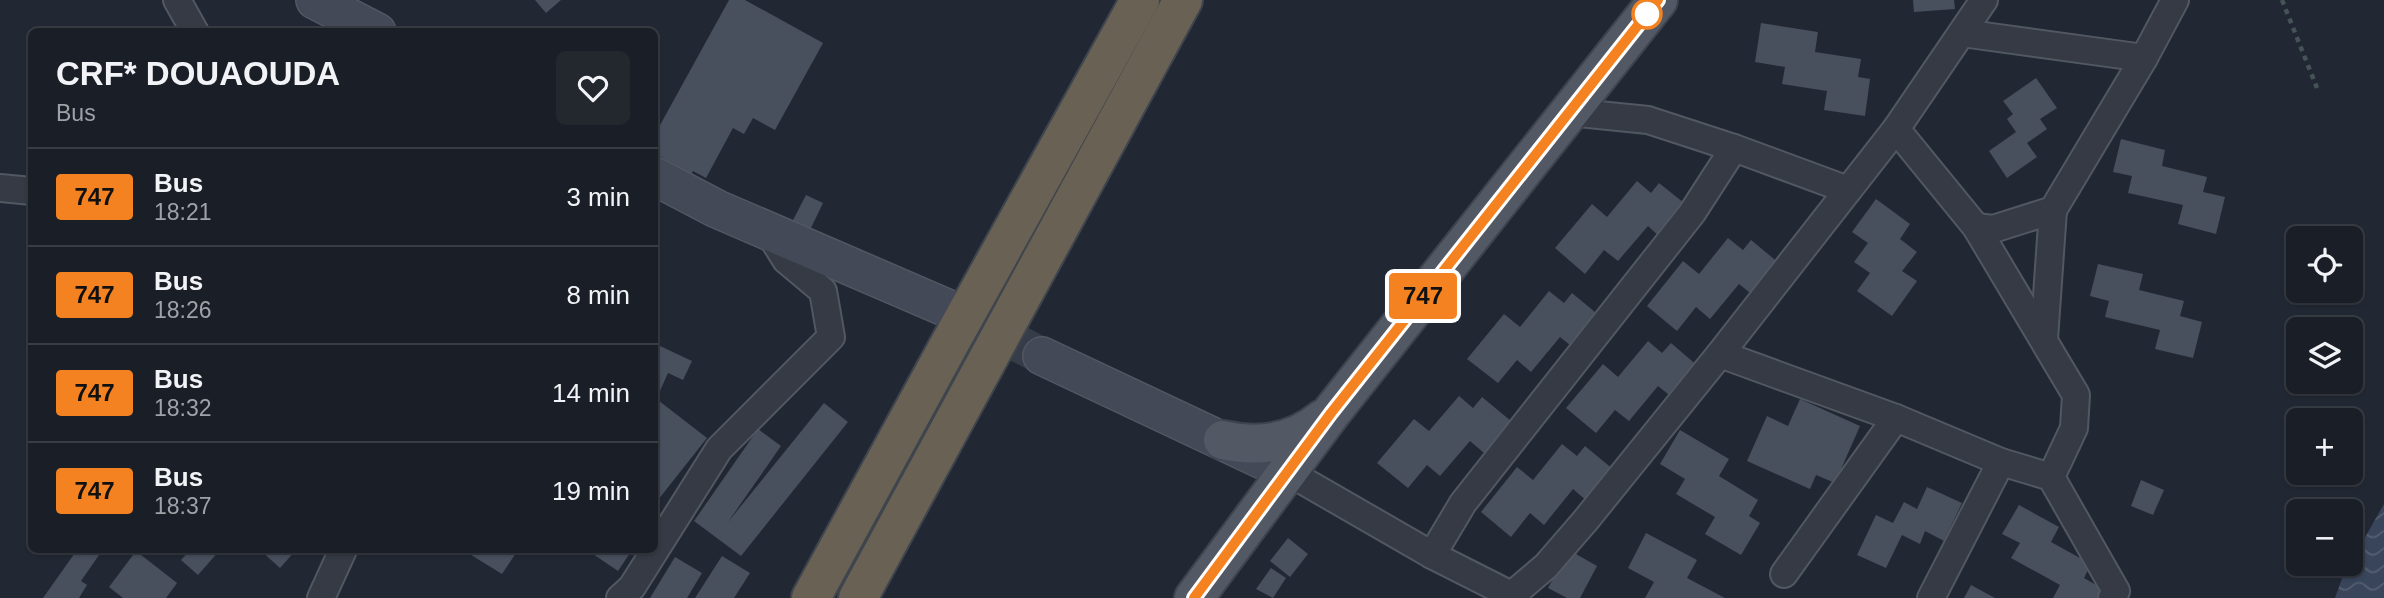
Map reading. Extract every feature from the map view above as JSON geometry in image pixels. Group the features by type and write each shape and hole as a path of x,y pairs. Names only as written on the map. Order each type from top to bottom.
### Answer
{"highway":[{"path":"811,598 1140,0"},
{"path":"858,598 1183,0"}],"main road":[{"path":"315,0 369,28"},
{"path":"1194,598 1331,413 1658,0"},
{"path":"658,178 717,209 962,315"},
{"path":"1042,356 1288,472"},
{"path":"1223,440 1239,444 1272,443 1304,432 1331,413"},
{"path":"1223,440 1243,462 1252,490 1252,505 1243,533"}],"street":[{"path":"177,0 193,28"},
{"path":"1288,472 1432,555 1515,597 1577,530 1720,354 1896,129 1984,0"},
{"path":"2044,339 2053,210 2144,58 2175,0"},
{"path":"1962,33 2144,58"},
{"path":"1569,112 1648,120 1848,190"},
{"path":"1896,129 1976,227 2076,395 2074,428 2051,477"},
{"path":"1432,555 1463,503 1692,213 1734,148"},
{"path":"0,188 28,191"},
{"path":"1976,227 1993,229 2053,210"},
{"path":"658,546 719,449 831,337 823,292 786,260 768,230"},
{"path":"1720,354 1896,418 2001,461 2051,477 2116,591 2112,598"},
{"path":"1784,574 1896,418"},
{"path":"1931,598 2001,461"},
{"path":"321,598 342,553"},
{"path":"620,598 632,587 653,553"}],"path":[{"path":"2282,0 2317,88"}],"water":[{"path":"2384,504 2384,598 2335,598 2343,576 2363,576 2363,541"}],"building":[{"path":"535,0 561,0 546,13"},
{"path":"729,0 745,0 823,43 775,130 753,118 744,134 733,128 706,178 693,171 687,182 671,173 675,165 658,155 658,129"},
{"path":"1913,0 1954,0 1955,9 1914,12"},
{"path":"1761,23 1818,32 1815,52 1861,59 1858,77 1870,79 1865,116 1824,110 1827,91 1782,84 1785,67 1755,62"},
{"path":"2036,78 2057,108 2040,119 2047,129 2027,143 2037,157 2007,178 1989,151 2016,132 2007,119 2013,114 2003,101"},
{"path":"2121,139 2165,150 2162,166 2207,177 2203,192 2225,197 2216,234 2178,224 2183,205 2128,193 2132,176 2113,172"},
{"path":"1637,181 1651,193 1659,183 1689,207 1662,239 1648,226 1618,261 1604,250 1585,274 1555,248 1592,204 1607,217"},
{"path":"806,195 823,203 810,230 792,222"},
{"path":"1876,199 1910,224 1900,239 1917,252 1902,271 1917,281 1892,316 1857,291 1870,273 1854,262 1868,243 1852,232"},
{"path":"1728,238 1743,250 1751,240 1780,264 1754,296 1739,284 1710,319 1696,307 1677,331 1647,306 1683,261 1699,274"},
{"path":"2098,264 2143,274 2139,290 2184,301 2180,316 2202,322 2193,358 2155,349 2160,330 2105,317 2109,301 2090,296"},
{"path":"1549,291 1564,303 1572,293 1601,317 1575,349 1560,337 1531,372 1517,360 1498,383 1467,359 1504,314 1520,327"},
{"path":"1648,341 1662,353 1671,343 1699,367 1673,398 1658,386 1629,421 1615,410 1596,433 1566,408 1603,364 1618,377"},
{"path":"660,346 692,361 683,380 668,373 659,393 658,393"},
{"path":"1459,396 1473,408 1482,397 1511,421 1484,453 1470,441 1440,476 1427,465 1408,488 1377,463 1414,419 1429,431"},
{"path":"1800,399 1860,426 1835,483 1816,475 1810,489 1747,461 1767,416 1788,426"},
{"path":"658,400 707,438 658,500"},
{"path":"824,403 848,422 741,556 694,521 758,429 781,446 728,522"},
{"path":"1680,430 1729,459 1719,476 1758,500 1749,516 1760,523 1741,555 1705,534 1715,517 1676,494 1685,479 1660,464"},
{"path":"1562,444 1577,456 1585,446 1614,470 1588,502 1573,489 1544,525 1530,513 1511,537 1481,512 1517,467 1533,480"},
{"path":"2141,480 2164,490 2153,515 2131,506"},
{"path":"1927,487 1962,503 1944,541 1925,531 1920,544 1902,535 1886,568 1857,555 1876,515 1893,523 1904,502 1917,509"},
{"path":"2019,505 2059,527 2051,542 2091,564 2084,578 2103,589 2098,598 2053,598 2060,585 2011,558 2020,543 2002,534"},
{"path":"1646,533 1697,560 1687,578 1725,598 1645,598 1654,582 1628,568"},
{"path":"1288,538 1308,554 1290,577 1270,561"},
{"path":"1569,550 1597,566 1580,598 1567,598 1548,588"},
{"path":"75,553 99,555 81,581 87,585 79,598 43,598"},
{"path":"134,553 139,553 177,583 166,598 123,598 109,587"},
{"path":"187,553 217,553 198,575 181,560"},
{"path":"263,553 293,553 280,568"},
{"path":"468,553 516,553 502,574"},
{"path":"591,553 630,553 618,571"},
{"path":"722,556 750,573 734,598 695,598"},
{"path":"675,557 702,573 687,598 650,598"},
{"path":"1271,568 1286,578 1273,598 1256,589"},
{"path":"1971,585 1995,598 1964,598"}],"tunnel":[{"path":"963,315 1042,356"}],"bus line":[{"name":"747","path":"1194,598 1331,413 1658,0"}]}
